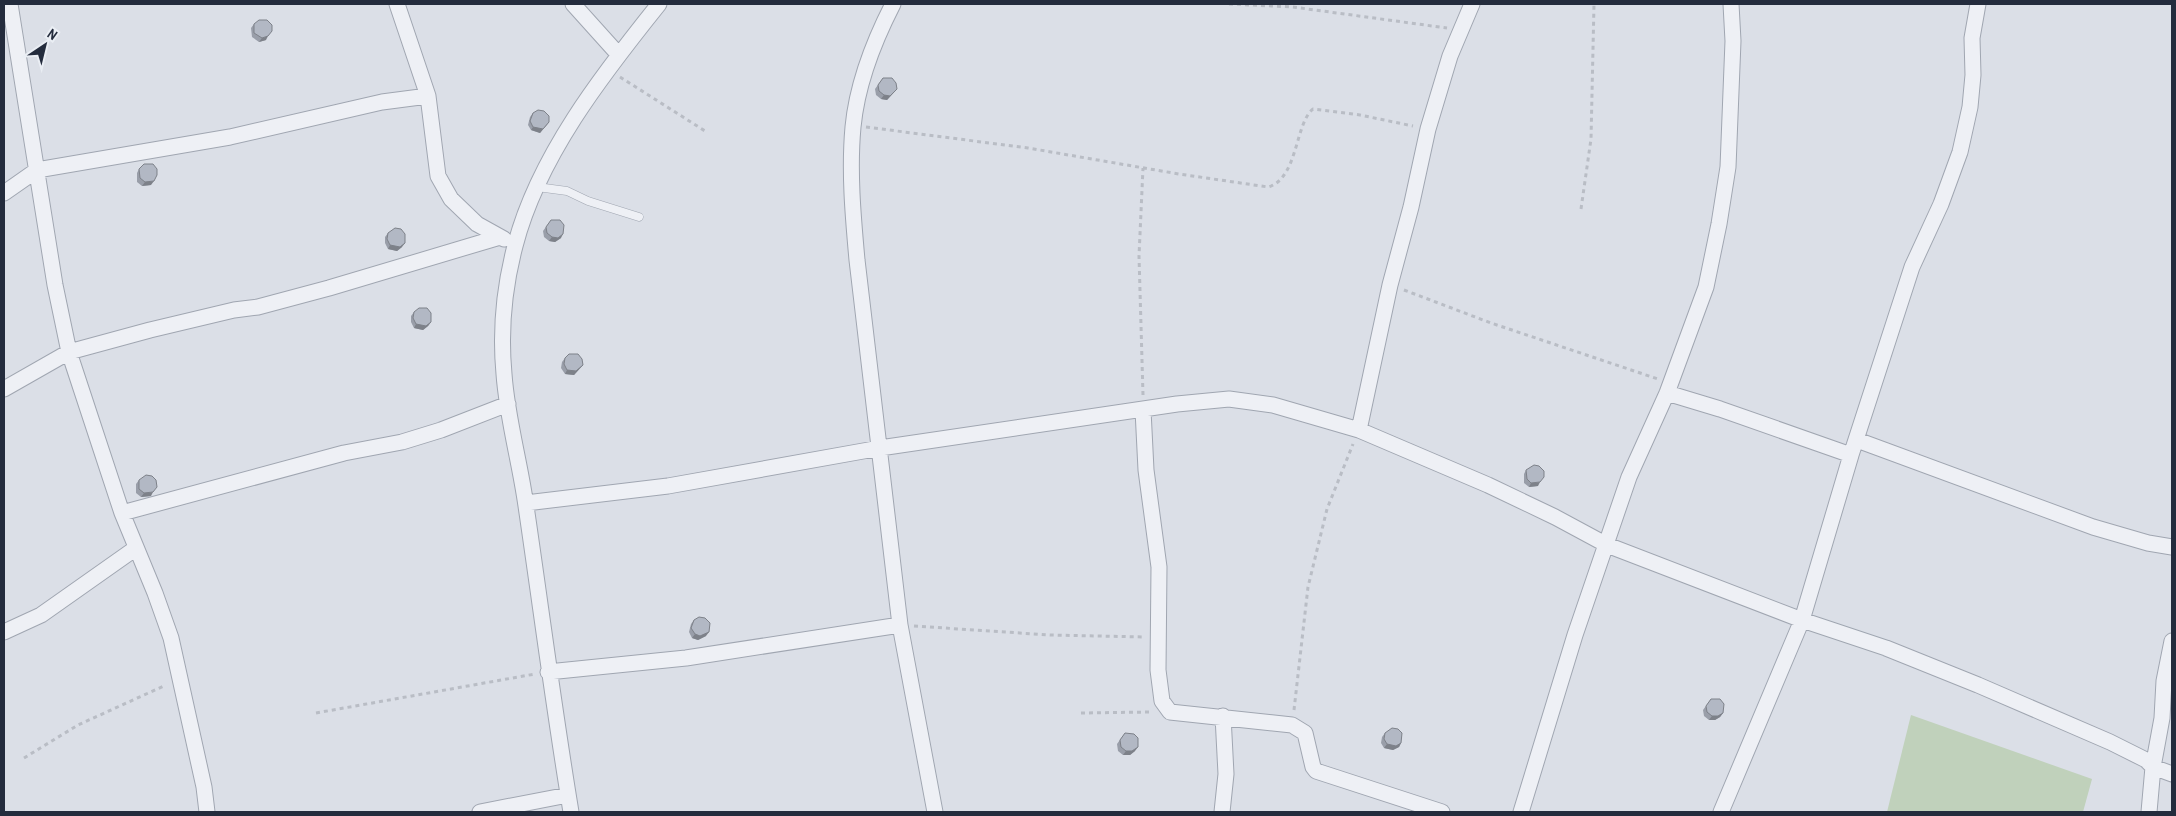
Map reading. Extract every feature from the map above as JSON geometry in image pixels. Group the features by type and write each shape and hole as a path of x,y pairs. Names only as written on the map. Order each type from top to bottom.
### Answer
{"street":[{"path":"10,4 56,285 69,352 122,513 155,592 171,638 204,787 207,812"},
{"path":"397,4 428,96 438,176 451,199 477,224 515,246"},
{"path":"573,4 618,54"},
{"path":"571,812 548,672 526,503 504,376 502,320 515,246 537,186 559,145 607,68 659,4"},
{"path":"893,4 877,40 863,80 853,126 853,207 856,252 900,625 935,812"},
{"path":"1359,430 1390,285 1411,207 1428,129 1450,56 1472,4"},
{"path":"1521,812 1575,635 1629,477 1669,388 1706,287 1728,167 1733,41 1731,4"},
{"path":"1721,812 1802,620 1851,455 1912,267 1940,204 1960,152 1970,107 1973,74 1972,38 1978,4"},
{"path":"4,193 38,170 230,137 382,102 428,96"},
{"path":"4,389 69,352 234,310 258,307 500,237"},
{"path":"1669,388 1720,409 1851,455"},
{"path":"526,503 668,486 880,448 1177,404 1229,399 1274,405 1359,430 1488,485 1555,517 1607,545 1802,620 1886,648 1978,685 2110,742 2146,760 2153,767 2172,774"},
{"path":"122,513 344,453 402,442 441,430 508,404"},
{"path":"1143,410 1146,470 1159,567 1158,637 1161,693 1165,706 1170,712 1223,716 1292,725 1305,733 1308,740 1311,762 1316,771 1442,812"},
{"path":"1857,440 2093,526 2148,543 2172,547"},
{"path":"4,632 41,615 136,548"},
{"path":"548,672 686,658 900,625"},
{"path":"2150,812 2153,767 2162,718 2164,681 2172,641"},
{"path":"1222,812 1226,774 1223,716"},
{"path":"480,812 568,795"}],"lane":[{"path":"537,186 567,191 588,201 639,217"}],"path":[{"path":"1229,4 1293,8 1461,30"},
{"path":"1581,209 1592,139 1594,4"},
{"path":"607,68 705,131"},
{"path":"853,126 894,129 1028,148 1143,168 1268,186 1275,185 1284,175 1308,113 1313,109 1360,115 1428,129"},
{"path":"1143,168 1140,256 1143,410"},
{"path":"1390,285 1669,388"},
{"path":"1292,725 1308,587 1327,509 1359,430"},
{"path":"900,625 1050,635 1158,637"},
{"path":"316,713 548,672"},
{"path":"24,758 78,725 180,678"},
{"path":"1081,713 1170,712"}],"green space":[{"path":"1911,715 2092,779 2083,812 1887,812"}],"building":[{"path":"259,20 267,20 272,25 272,31 268,36 262,38 254,33 254,24"},
{"path":"883,78 892,78 896,83 897,89 890,96 884,95 879,91 878,85"},
{"path":"538,110 544,111 549,116 549,122 543,129 533,127 530,121 533,113"},
{"path":"144,164 153,164 157,169 154,181 145,182 140,178 139,169"},
{"path":"551,220 560,220 564,225 563,234 558,238 552,237 547,233 546,227"},
{"path":"395,228 401,229 405,234 405,243 400,247 390,245 387,239 388,233"},
{"path":"419,308 427,308 431,313 431,322 426,326 416,324 413,318 414,312"},
{"path":"569,354 578,354 582,359 583,365 576,371 567,370 564,364 565,358"},
{"path":"1534,465 1539,466 1544,471 1544,477 1540,482 1531,483 1527,479 1526,470"},
{"path":"146,475 152,476 156,480 157,487 153,492 144,493 139,489 139,480"},
{"path":"699,617 705,618 710,623 709,632 700,636 695,634 691,628 694,620"},
{"path":"1711,699 1720,699 1724,704 1723,713 1718,716 1712,716 1707,712 1706,706"},
{"path":"1392,728 1398,729 1402,733 1401,743 1396,746 1387,744 1384,739 1385,733"},
{"path":"1125,733 1134,734 1138,738 1138,747 1132,751 1126,751 1121,747 1120,740"}]}
